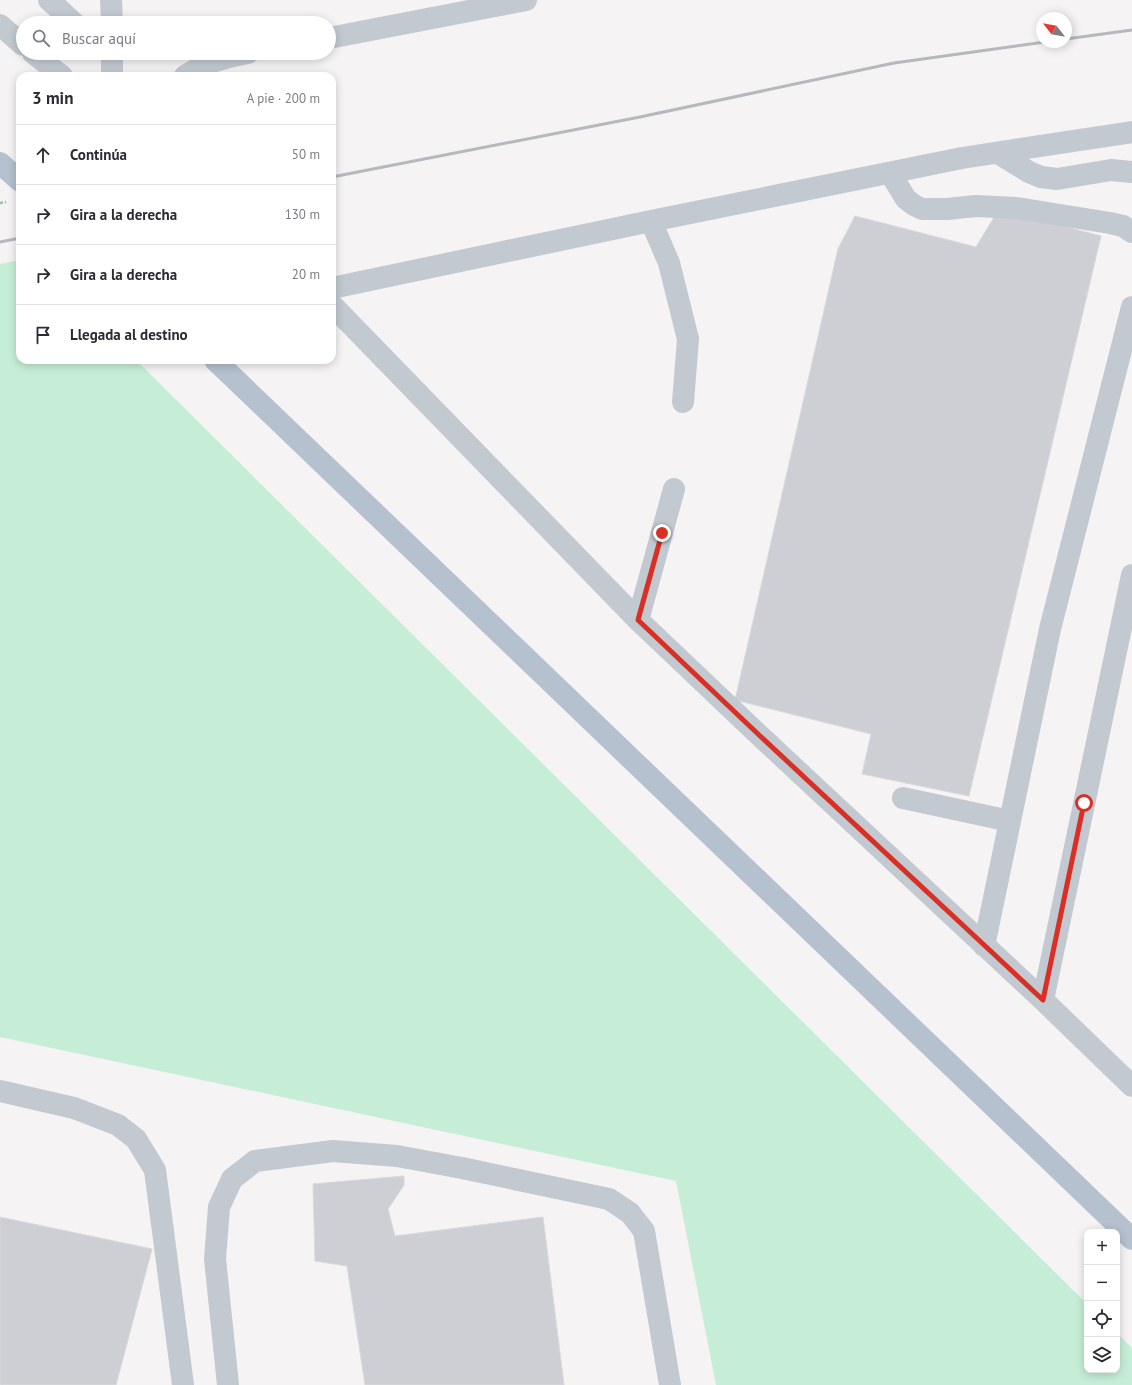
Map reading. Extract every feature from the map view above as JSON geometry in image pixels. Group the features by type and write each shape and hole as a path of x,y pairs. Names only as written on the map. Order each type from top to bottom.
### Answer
{"main road":[{"path":"0,163 16,177"},
{"path":"220,364 1132,1239"}],"lane":[{"path":"49,0 66,16"},
{"path":"111,0 112,16"},
{"path":"336,37 526,0"},
{"path":"0,25 16,39"},
{"path":"42,60 57,72"},
{"path":"191,72 200,66 218,60"},
{"path":"336,287 962,158 1132,132"},
{"path":"998,153 1029,172 1041,177 1057,179 1112,170 1132,172"},
{"path":"890,173 906,199 922,209 947,209 976,206 1017,208 1110,223 1123,226 1132,232"},
{"path":"651,221 669,263 688,339 683,402"},
{"path":"984,946 1050,629 1132,307"},
{"path":"336,309 638,620 1043,1000 1132,1086"},
{"path":"638,620 674,490"},
{"path":"1043,1000 1132,575"},
{"path":"904,798 1010,821"},
{"path":"0,1091 74,1108 118,1125 136,1139 155,1170 184,1385"},
{"path":"228,1385 215,1259 219,1207 232,1179 255,1161 333,1151 397,1156 484,1172 609,1199 630,1213 644,1230 670,1385"}],"green space":[{"path":"16,261 16,364 140,364 1084,1301 1084,1373 1120,1373 1120,1336 1132,1348 1132,1385 716,1385 676,1181 0,1037 0,264"}],"building":[{"path":"999,209 1101,236 969,796 862,774 871,734 735,700 838,249 855,216 976,247"},
{"path":"404,1176 404,1185 388,1209 395,1236 543,1217 564,1385 365,1385 347,1266 315,1261 313,1184"},
{"path":"0,1217 152,1249 116,1385 0,1385"}],"railway":[{"path":"1072,38 1132,30"},
{"path":"336,176 640,117 894,63 1036,43"},
{"path":"0,242 16,239"}],"route":[{"path":"662,533 638,620 1043,1000 1084,803"}]}
